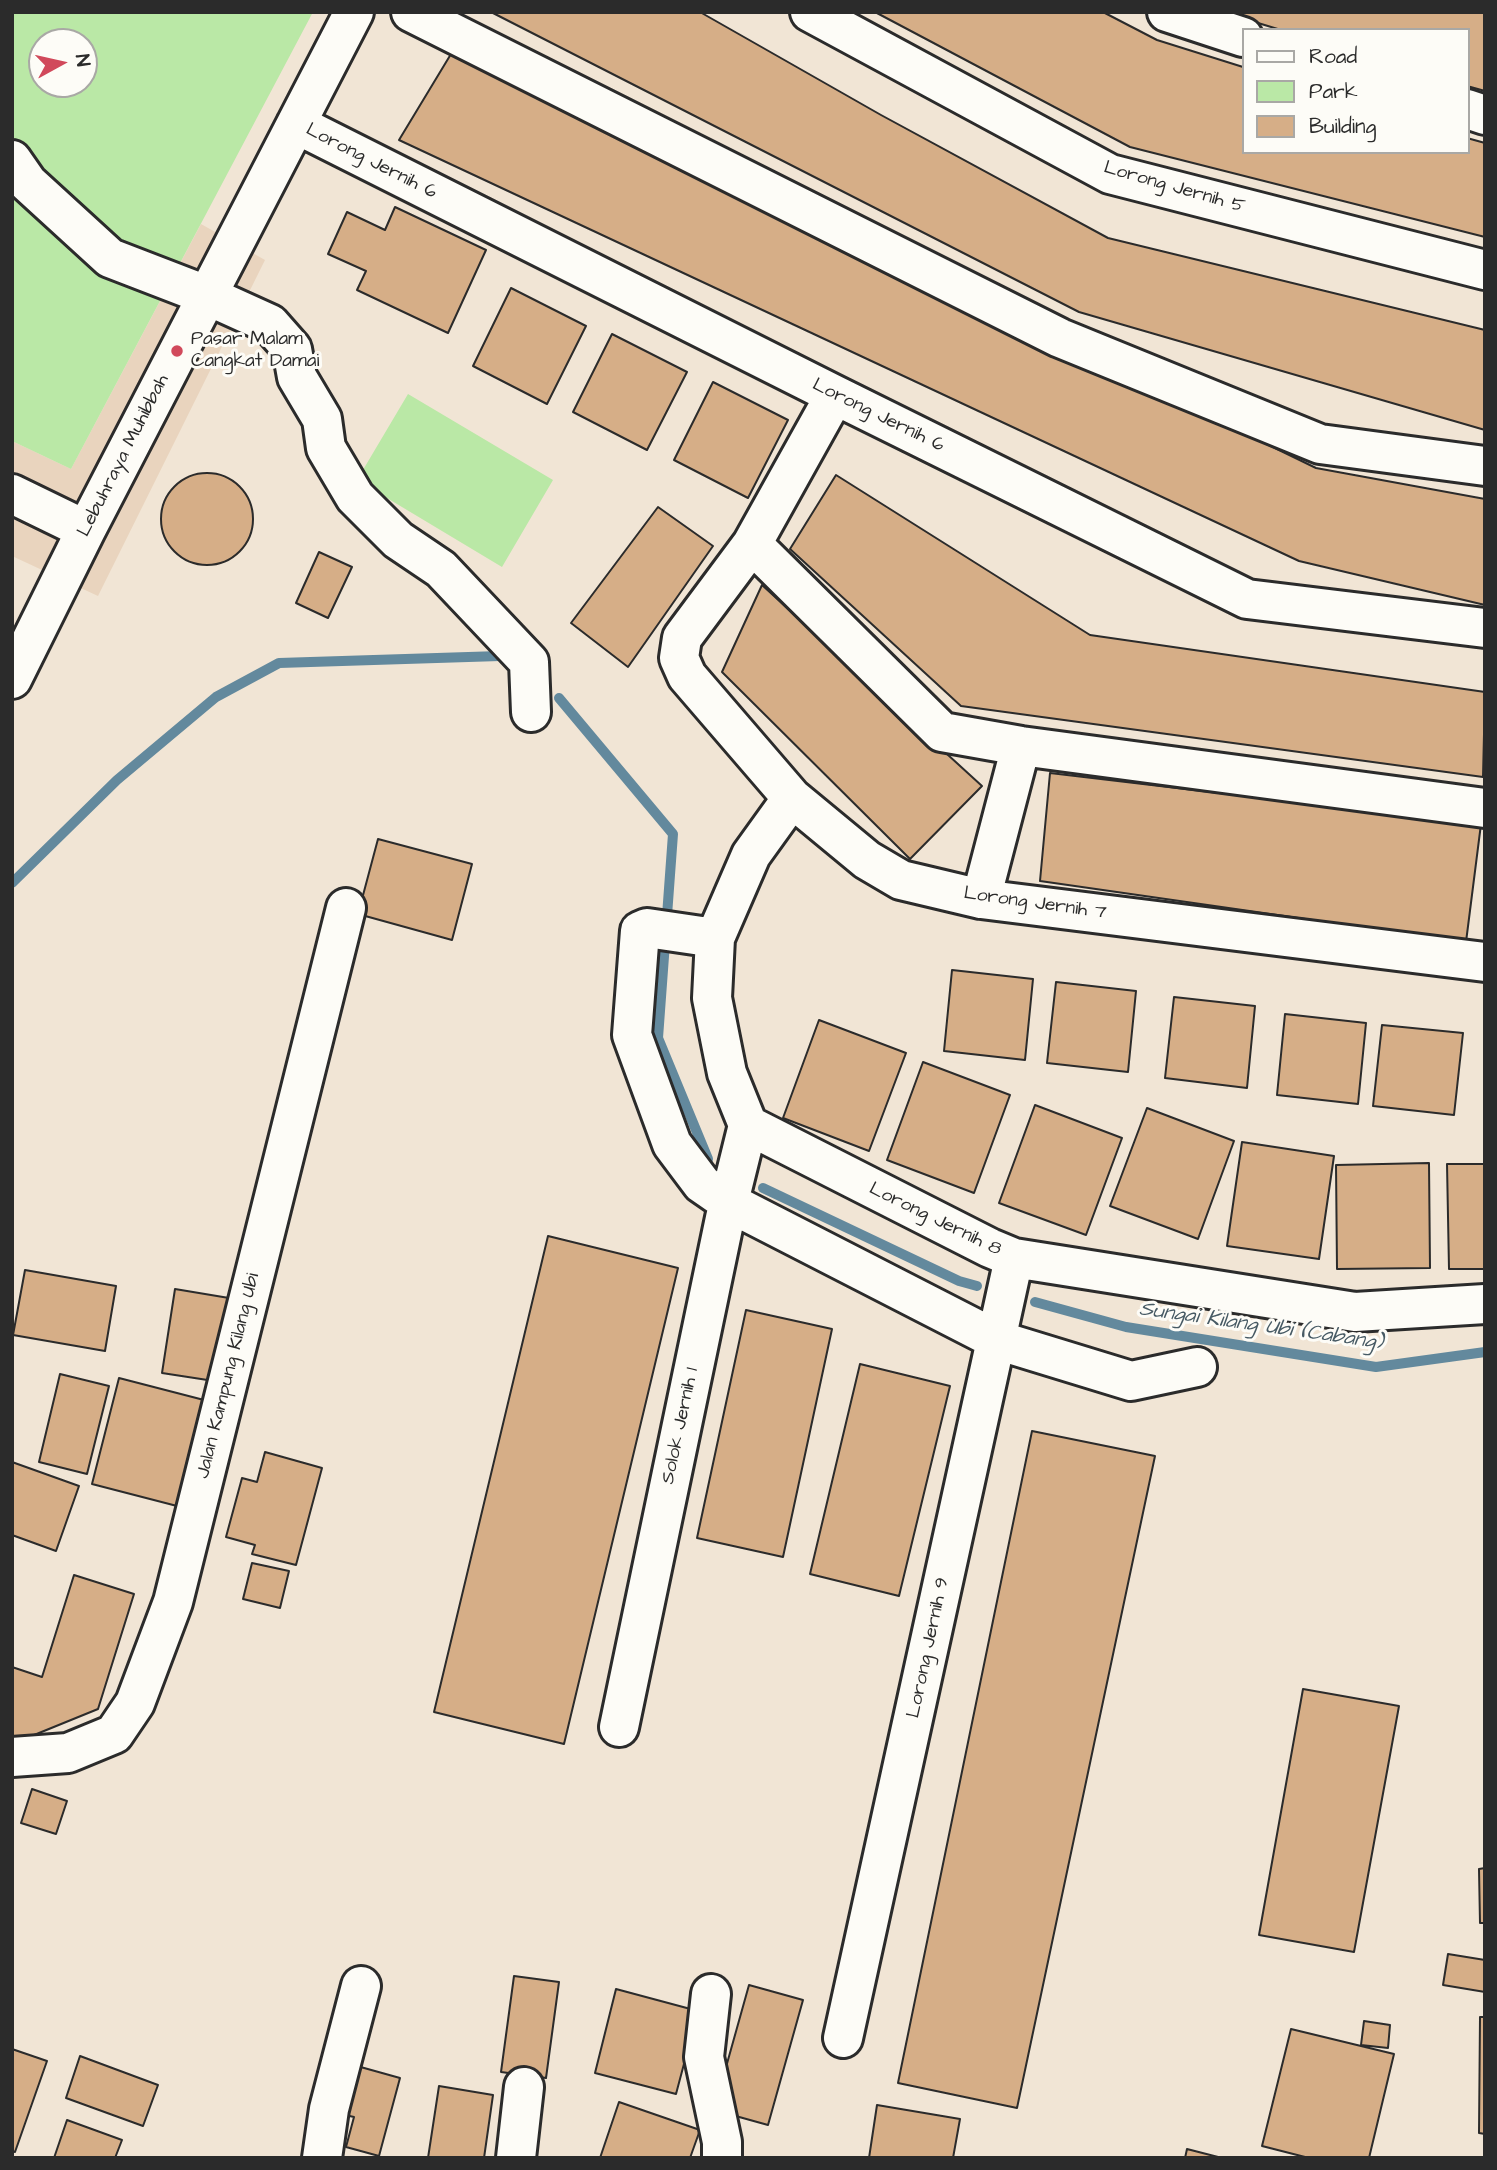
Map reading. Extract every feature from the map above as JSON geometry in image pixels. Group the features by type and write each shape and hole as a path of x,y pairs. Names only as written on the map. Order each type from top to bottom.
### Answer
{"street":[{"name":"Lebuhraya Muhibbah","path":"12,678 206,295 354,12"},
{"path":"411,12 1060,338 1320,444 1485,466"},
{"name":"Lorong Jernih 5","path":"810,12 1110,174 1485,270"},
{"path":"1167,12 1242,37"},
{"name":"Lorong Jernih 6","path":"296,124 1247,599 1485,628"},
{"path":"12,160 28,183 110,258 206,295 270,324 292,349 297,377 322,419 326,448 355,497 398,540 441,569 529,662 531,712"},
{"path":"835,395 752,544 942,732 1021,746 1485,808"},
{"path":"12,495 86,530"},
{"name":"Lorong Jernih 7","path":"752,544 682,638 679,658 687,676 792,798 867,860 901,880 981,899 1485,962"},
{"path":"981,899 1021,746"},
{"path":"748,1125 727,1073 712,998 712,938 751,855 792,798"},
{"name":"Jalan Kampung Kilang Ubi","path":"12,1757 68,1753 114,1734 135,1703 173,1602 346,908"},
{"path":"712,938 647,928 640,931 632,1035 672,1144 702,1184 728,1202 997,1340 1131,1381 1197,1367"},
{"name":"Solok Jernih 1","path":"619,1727 728,1202 748,1125"},
{"name":"Lorong Jernih 8","path":"748,1125 1014,1258 1356,1312 1485,1304"},
{"name":"Lorong Jernih 9","path":"843,2038 1014,1258"},
{"path":"322,2158 329,2109 361,1986"},
{"path":"711,1994 704,2057 722,2142 722,2158"},
{"path":"516,2158 524,2087"}],"shaded area":[{"name":"Pasar Malam Cangkat Damai","path":"201,224 265,260 98,596 12,556 12,441 71,469"}],"green space":[{"path":"12,12 313,12 71,469 12,441"},
{"path":"408,394 553,480 502,567 357,480"}],"building":[{"path":"491,12 700,12 881,115 1108,238 1485,330 1485,430 1079,312"},
{"path":"875,12 1103,12 1157,40 1242,67 1242,154 1469,154 1469,139 1485,143 1485,237 1130,147"},
{"path":"1222,12 1485,12 1485,91 1469,87 1469,28 1274,28"},
{"path":"454,49 1316,468 1485,499 1485,605 1299,561 399,140"},
{"path":"395,207 486,250 448,333 357,290 366,271 328,254 347,212 385,230"},
{"path":"511,288 586,326 547,404 473,366"},
{"path":"612,334 687,372 647,450 573,412"},
{"path":"713,382 788,420 748,498 674,460"},
{"path":"207,473 224,477 239,487 249,502 253,519 249,536 239,551 224,561 207,565 190,561 175,551 165,536 161,519 165,502 175,487 190,477"},
{"path":"836,475 1090,635 1485,692 1483,777 961,706 790,549"},
{"path":"658,507 713,546 628,667 571,623"},
{"path":"319,552 352,567 328,618 296,603"},
{"path":"762,585 982,786 910,859 722,672"},
{"path":"1050,773 1481,824 1466,942 1040,881"},
{"path":"378,839 472,864 452,940 358,914"},
{"path":"952,970 1033,979 1025,1060 944,1051"},
{"path":"1056,982 1136,991 1128,1072 1047,1063"},
{"path":"1174,997 1255,1006 1247,1088 1165,1078"},
{"path":"1285,1014 1366,1023 1358,1104 1277,1095"},
{"path":"819,1020 906,1053 869,1151 783,1118"},
{"path":"1382,1025 1463,1033 1454,1115 1373,1106"},
{"path":"923,1062 1010,1095 974,1193 887,1160"},
{"path":"1035,1105 1122,1138 1086,1235 999,1203"},
{"path":"1147,1108 1234,1141 1198,1239 1110,1206"},
{"path":"1242,1142 1334,1156 1319,1259 1227,1246"},
{"path":"1429,1163 1430,1268 1337,1269 1336,1165"},
{"path":"1447,1164 1485,1164 1485,1269 1449,1269"},
{"path":"548,1236 678,1268 564,1744 434,1712"},
{"path":"25,1270 116,1286 105,1351 13,1335"},
{"path":"175,1289 229,1298 214,1381 162,1373"},
{"path":"746,1310 832,1329 783,1557 697,1538"},
{"path":"860,1364 950,1386 899,1596 810,1574"},
{"path":"60,1374 109,1386 87,1474 39,1462"},
{"path":"119,1378 204,1400 177,1506 92,1484"},
{"path":"1032,1431 1155,1456 1017,2108 898,2083"},
{"path":"265,1452 322,1468 296,1565 252,1554 255,1545 226,1537 242,1478 257,1482"},
{"path":"12,1462 79,1486 56,1551 12,1535"},
{"path":"252,1563 289,1571 280,1608 243,1599"},
{"path":"74,1575 134,1594 98,1709 12,1744 12,1667 42,1677"},
{"path":"1303,1689 1399,1706 1354,1952 1259,1935"},
{"path":"32,1789 67,1801 56,1834 21,1823"},
{"path":"1485,1868 1485,1923 1480,1923 1479,1869"},
{"path":"1448,1954 1485,1960 1485,1992 1443,1985"},
{"path":"514,1976 559,1982 546,2078 501,2072"},
{"path":"749,1985 803,2000 768,2125 714,2110"},
{"path":"616,1989 698,2011 676,2094 595,2073"},
{"path":"1480,2017 1485,2017 1485,2134 1479,2133"},
{"path":"1364,2021 1390,2025 1388,2048 1361,2045"},
{"path":"1291,2029 1394,2054 1369,2158 1309,2158 1262,2146"},
{"path":"12,2049 47,2061 15,2152 12,2151"},
{"path":"80,2056 158,2085 143,2126 66,2098"},
{"path":"357,2066 400,2078 379,2156 346,2147 354,2117 345,2115"},
{"path":"439,2086 493,2095 484,2158 428,2158"},
{"path":"619,2102 700,2130 690,2158 600,2158"},
{"path":"877,2105 960,2119 953,2158 869,2158"},
{"path":"67,2120 122,2140 115,2158 54,2158"},
{"path":"1187,2149 1222,2158 1185,2158"}],"waterway":[{"name":"Sungai Kilang Ubi (Cabang)","path":"12,883 117,780 216,697 279,663 500,656"},
{"name":"Sungai Kilang Ubi (Cabang)","path":"559,698 673,834 658,1038 708,1159"},
{"name":"Sungai Kilang Ubi (Cabang)","path":"763,1188 959,1281 977,1286"},
{"name":"Sungai Kilang Ubi (Cabang)","path":"1035,1302 1126,1327 1376,1367 1485,1352"}],"place":[{"name":"Pasar Malam Cangkat Damai","path":"177,351"}]}
